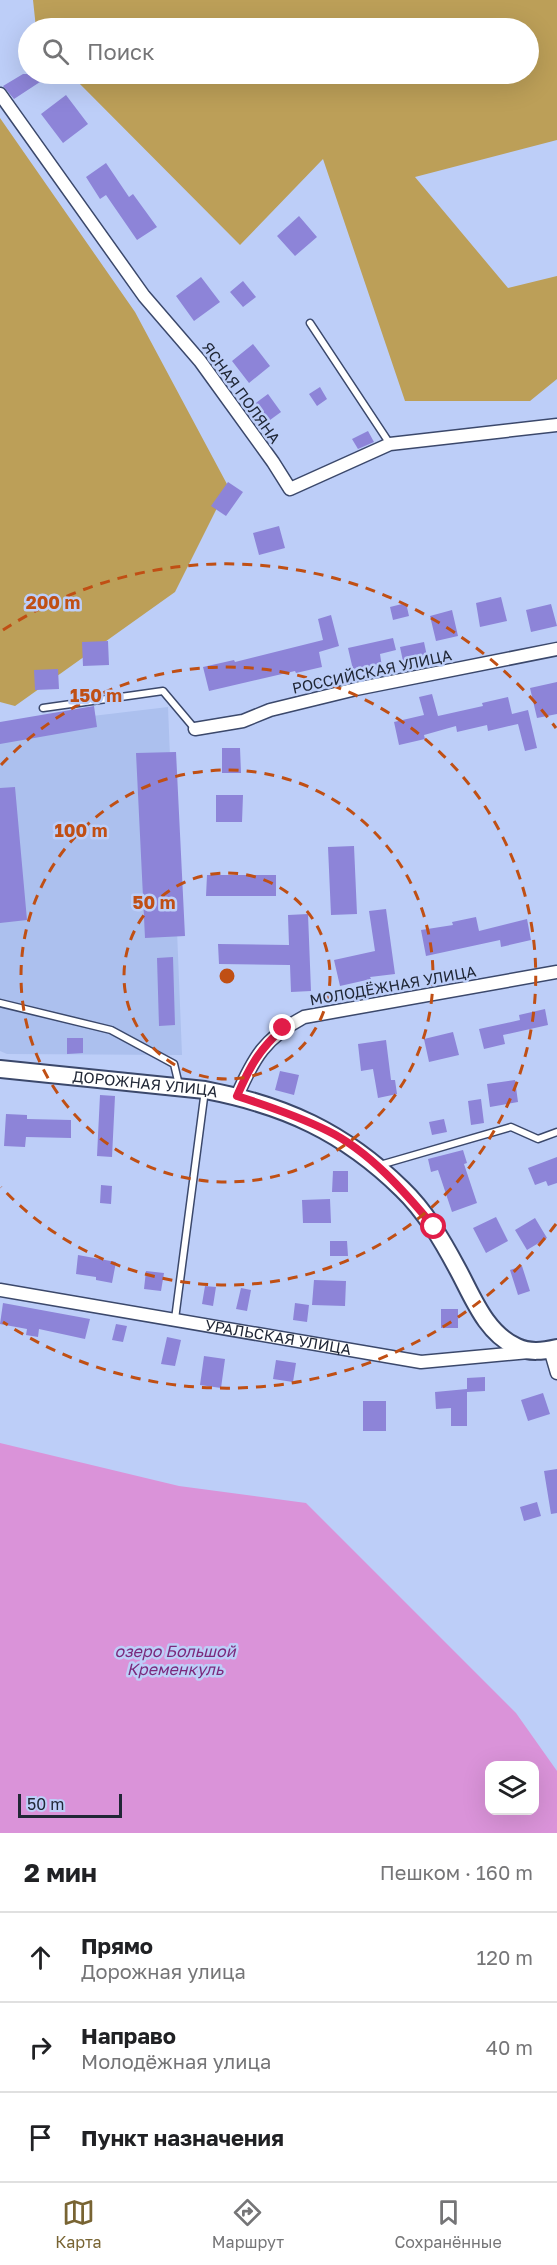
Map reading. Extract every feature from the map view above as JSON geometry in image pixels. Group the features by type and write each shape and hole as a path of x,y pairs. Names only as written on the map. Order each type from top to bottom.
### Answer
{"street":[{"name":"ЯСНАЯ ПОЛЯНА","path":"0,94 144,296 200,361 290,489 390,444 557,425"},
{"name":"РОССИЙСКАЯ УЛИЦА","path":"195,729 243,721 270,710 356,689 557,649"},
{"name":"МОЛОДЁЖНАЯ УЛИЦА","path":"237,1096 247,1072 264,1046 283,1028 304,1017 557,972"},
{"name":"ДОРОЖНАЯ УЛИЦА","path":"0,1069 179,1086 237,1096 283,1110 330,1132 377,1167 403,1190 434,1227 481,1314 503,1338 518,1348 549,1350"},
{"name":"УРАЛЬСКАЯ УЛИЦА","path":"0,1290 421,1362 549,1350"},
{"path":"549,1350 557,1373"}],"lane":[{"path":"310,323 390,444"},
{"path":"44,708 163,691 195,729"},
{"path":"0,1004 111,1030 174,1064 179,1086"},
{"path":"176,1319 205,1090"},
{"path":"377,1167 511,1127 538,1139 557,1132"}],"shaded area":[{"path":"33,0 557,0 557,140 415,177 508,288 557,276 557,379 530,401 405,401 323,159 240,245 80,84 539,84 539,18 35,18"},
{"path":"0,118 135,312 228,486 175,592 15,706 0,702"},
{"path":"168,707 182,1055 7,1054 0,1051 0,727"}],"water":[{"name":"озеро Большой Кременкуль","path":"0,1443 179,1486 306,1503 516,1713 557,1771 557,1833 0,1833"}],"building":[{"path":"18,77 18,84 37,84 14,99 3,86"},
{"path":"66,95 88,124 63,143 41,114"},
{"path":"106,163 129,197 133,194 157,227 137,240 106,195 100,199 86,177"},
{"path":"299,216 317,237 295,256 277,236"},
{"path":"201,277 220,302 194,321 176,296"},
{"path":"243,281 256,297 243,307 230,292"},
{"path":"253,344 270,366 249,383 232,361"},
{"path":"320,387 327,399 317,406 309,394"},
{"path":"268,394 281,412 259,428 246,410"},
{"path":"368,431 374,442 358,449 352,439"},
{"path":"228,482 243,492 226,516 211,506"},
{"path":"279,526 285,548 259,555 253,533"},
{"path":"501,597 507,621 480,627 476,603"},
{"path":"406,603 409,616 393,620 390,607"},
{"path":"551,604 557,626 531,632 526,610"},
{"path":"452,610 458,636 436,641 430,616"},
{"path":"331,615 339,646 319,652 322,667 209,691 203,667 234,660 235,662 323,640 318,619"},
{"path":"393,638 396,650 380,654 382,667 354,674 348,648"},
{"path":"108,641 109,665 83,666 82,642"},
{"path":"424,642 428,661 404,666 400,647"},
{"path":"58,669 59,689 35,690 34,670"},
{"path":"557,682 557,714 537,718 530,688"},
{"path":"432,694 438,716 483,706 482,703 508,697 512,714 528,710 537,748 525,751 518,724 488,731 487,725 457,732 456,726 424,735 425,739 399,745 394,722 424,715 419,697"},
{"path":"94,706 97,727 0,744 0,722"},
{"path":"222,748 240,748 241,773 222,773"},
{"path":"176,752 185,936 145,938 136,753"},
{"path":"15,787 27,920 0,923 0,788"},
{"path":"216,795 243,795 242,822 216,822"},
{"path":"354,846 357,914 331,915 328,847"},
{"path":"207,875 276,875 276,896 206,896"},
{"path":"386,909 395,974 370,977 371,979 340,986 334,960 375,951 369,911"},
{"path":"308,914 311,991 291,992 290,965 219,964 218,944 289,945 288,915"},
{"path":"476,917 479,931 527,919 531,940 501,947 500,940 426,956 421,930 453,925 452,922"},
{"path":"173,957 175,1025 159,1026 157,958"},
{"path":"545,1009 548,1025 503,1035 505,1044 484,1049 479,1029 520,1020 519,1015"},
{"path":"453,1032 459,1055 429,1062 424,1039"},
{"path":"67,1038 83,1038 83,1053 67,1054"},
{"path":"386,1040 391,1080 395,1080 397,1094 378,1098 373,1069 361,1071 358,1044"},
{"path":"280,1071 299,1075 294,1095 275,1090"},
{"path":"515,1080 518,1102 490,1107 487,1084"},
{"path":"100,1095 115,1096 112,1157 97,1156"},
{"path":"481,1099 484,1123 471,1125 468,1101"},
{"path":"6,1114 27,1115 27,1119 71,1120 71,1138 26,1137 25,1147 4,1146"},
{"path":"444,1119 447,1132 432,1135 429,1122"},
{"path":"463,1150 467,1163 464,1164 477,1203 452,1212 438,1170 431,1172 428,1159"},
{"path":"557,1157 557,1183 548,1186 546,1181 535,1185 528,1168"},
{"path":"333,1171 348,1171 348,1192 332,1192"},
{"path":"101,1185 112,1186 111,1204 100,1203"},
{"path":"330,1199 331,1223 303,1223 302,1200"},
{"path":"496,1217 508,1241 486,1253 473,1228"},
{"path":"535,1218 547,1238 527,1250 515,1230"},
{"path":"330,1241 347,1241 348,1256 330,1256"},
{"path":"78,1255 116,1262 112,1283 96,1280 96,1277 76,1274"},
{"path":"522,1266 530,1291 518,1295 510,1270"},
{"path":"146,1271 164,1273 161,1291 144,1289"},
{"path":"314,1280 346,1281 345,1306 312,1305"},
{"path":"205,1286 216,1287 213,1306 202,1304"},
{"path":"241,1288 251,1290 247,1311 236,1309"},
{"path":"3,1303 90,1319 85,1339 39,1329 38,1337 26,1335 27,1329 0,1324"},
{"path":"295,1303 309,1305 307,1322 293,1320"},
{"path":"441,1309 458,1309 458,1328 441,1328"},
{"path":"116,1324 127,1326 123,1342 112,1340"},
{"path":"167,1337 181,1340 175,1366 161,1364"},
{"path":"204,1356 225,1359 221,1388 200,1385"},
{"path":"276,1360 296,1363 293,1382 273,1379"},
{"path":"485,1377 485,1391 467,1392 467,1426 451,1426 451,1408 436,1409 435,1392 467,1389 467,1378"},
{"path":"543,1393 550,1414 528,1421 521,1400"},
{"path":"363,1401 386,1401 386,1431 363,1431"},
{"path":"557,1469 557,1513 551,1514 544,1471"},
{"path":"537,1502 541,1516 524,1521 520,1507"}],"route":[{"path":"283,1028 264,1046 247,1072 237,1096 283,1110 330,1132 366,1157 403,1190 434,1227"}]}
